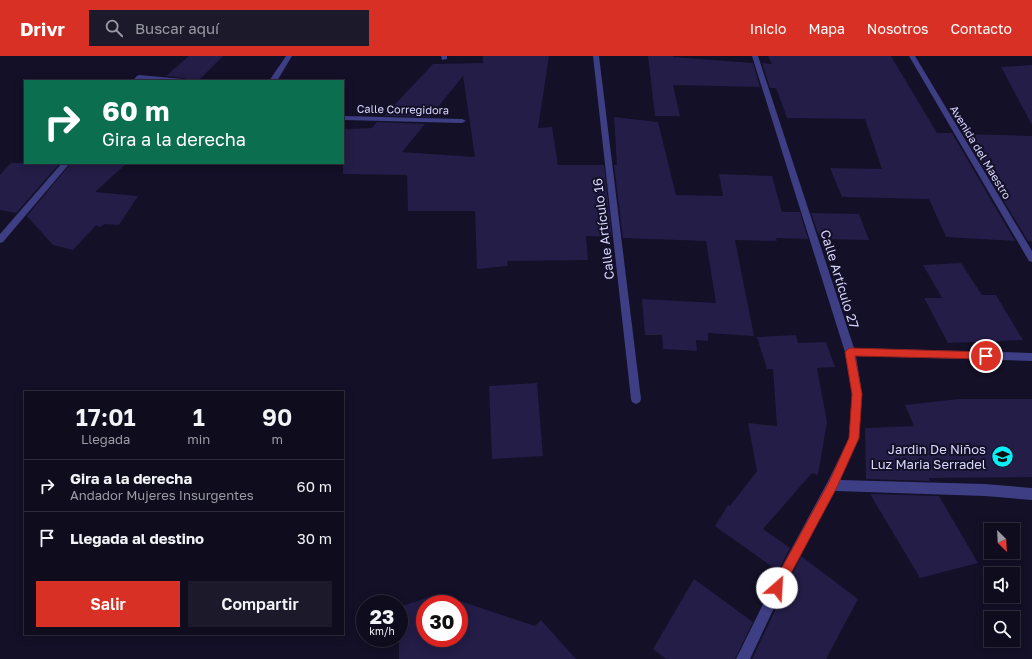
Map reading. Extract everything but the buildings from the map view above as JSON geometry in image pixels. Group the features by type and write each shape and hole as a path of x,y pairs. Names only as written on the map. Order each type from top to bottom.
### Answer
{"street":[{"path":"274,80 289,56"},
{"name":"Calle Artículo 16","path":"596,56 636,399"},
{"name":"Calle Artículo 27","path":"742,659 784,574 832,485 854,438 857,394 850,352 755,56"},
{"name":"Avenida del Maestro","path":"912,56 1032,259"},
{"path":"137,80 139,77 173,80"},
{"name":"Calle Corregidora","path":"344,118 462,121"},
{"path":"0,240 65,164"},
{"path":"850,352 1032,357"},
{"path":"832,485 985,490 1032,494"}],"place":[{"name":"Jardin De Niños Luz Maria Serradel","path":"1002,456"}],"route":[{"path":"777,588 832,485 854,438 857,394 850,352 986,356"}]}
